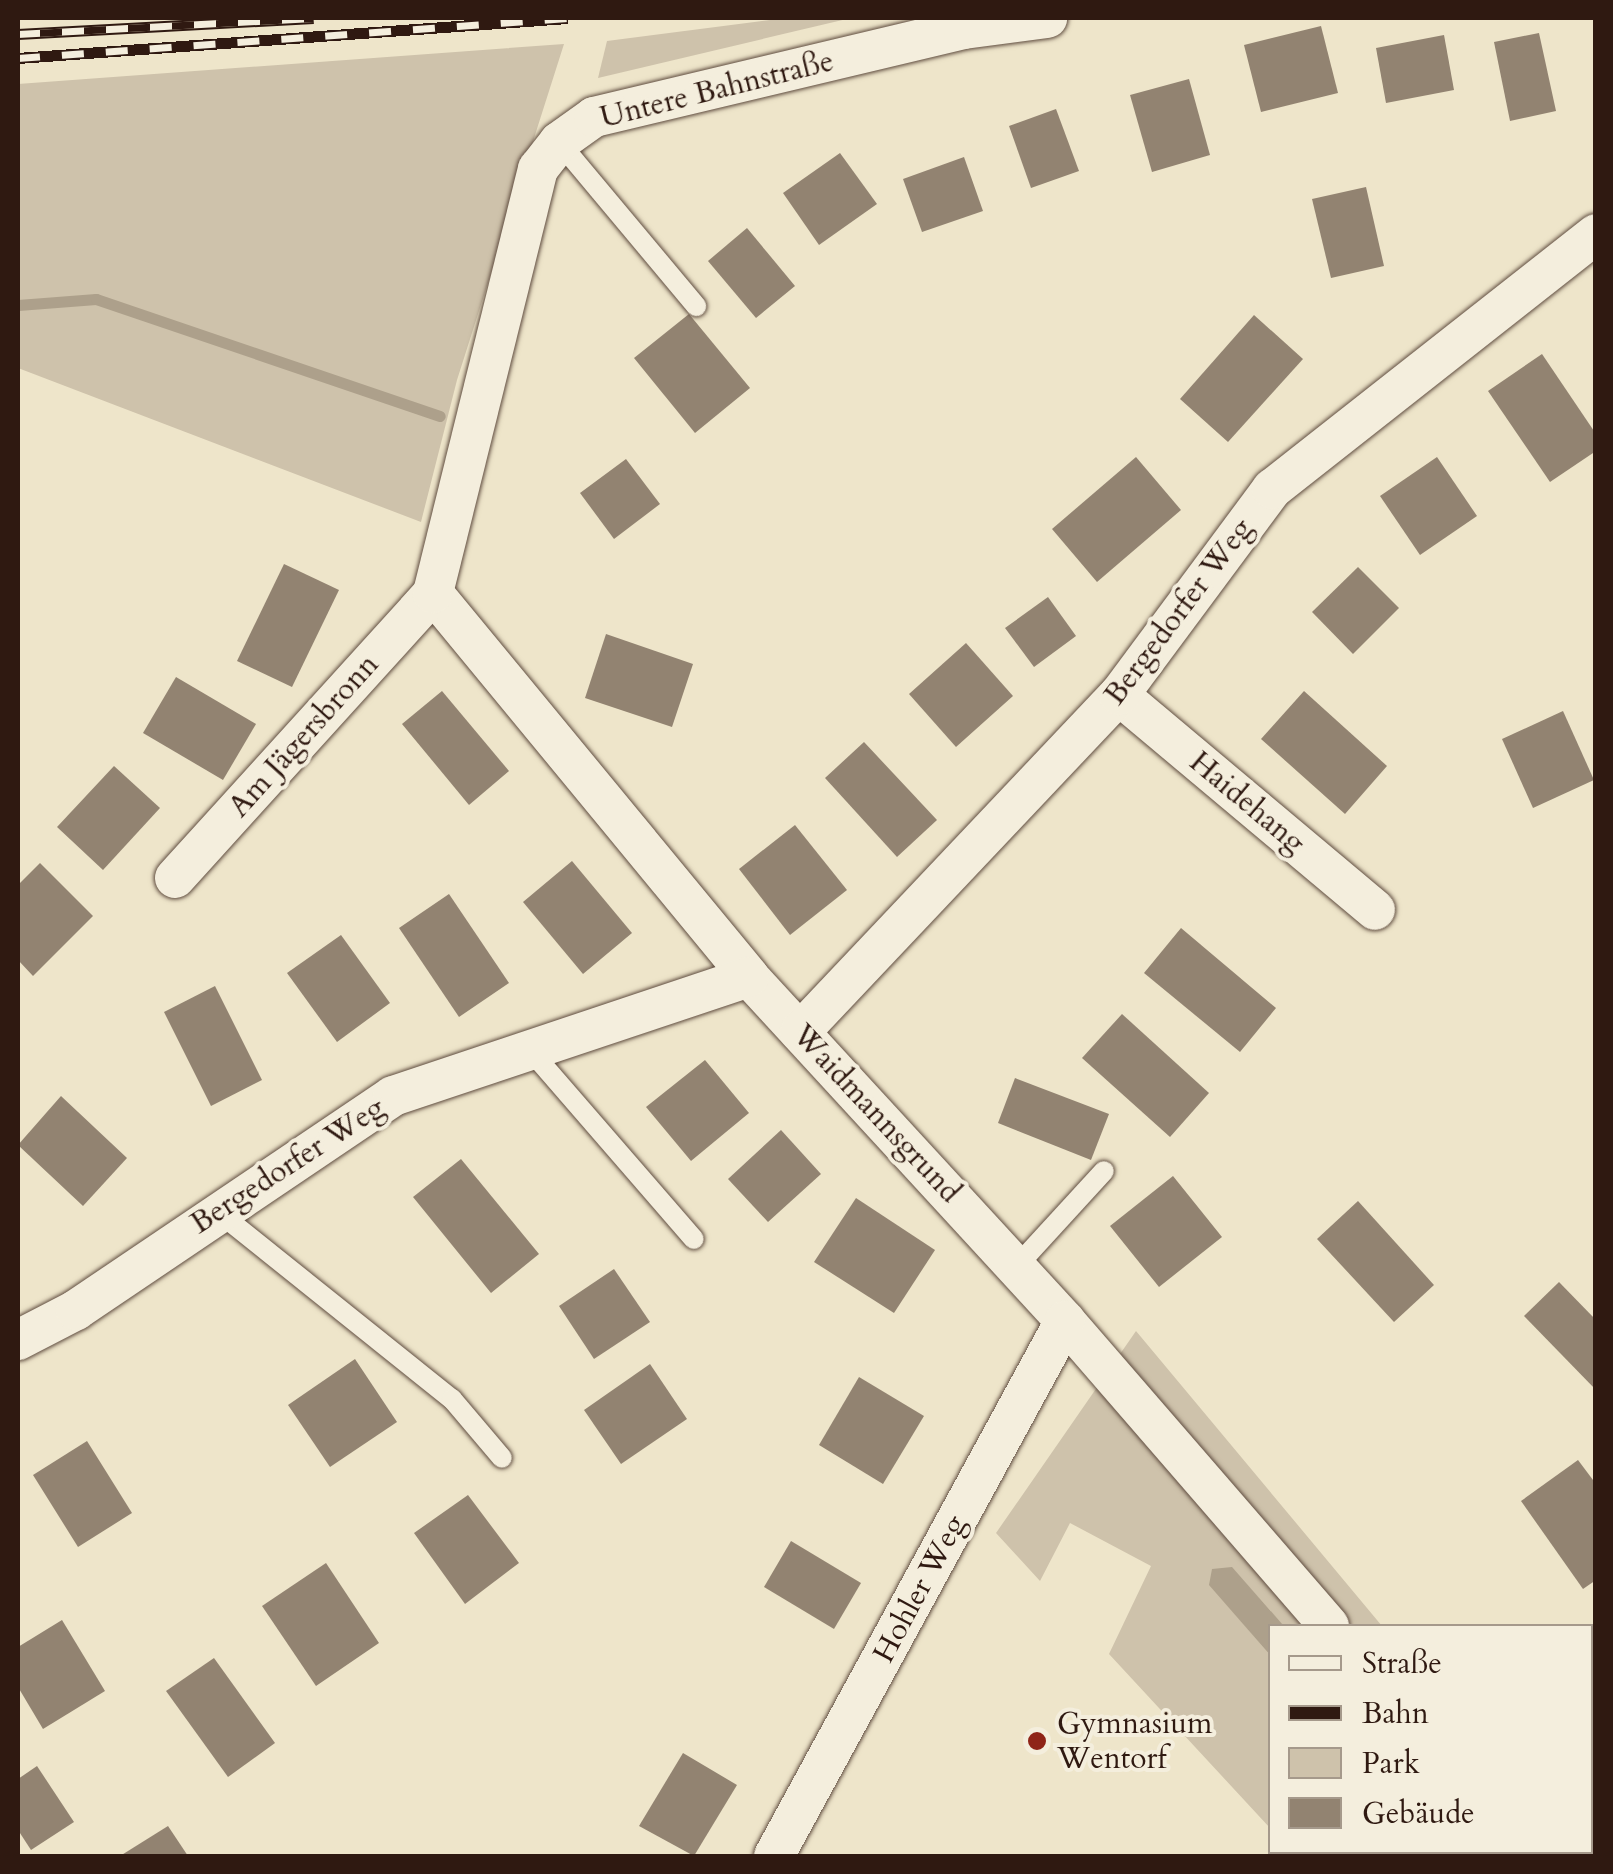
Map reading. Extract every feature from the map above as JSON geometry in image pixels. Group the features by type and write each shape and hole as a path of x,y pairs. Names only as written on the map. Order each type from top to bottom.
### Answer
{"street":[{"name":"Untere Bahnstraße","path":"434,593 538,170 559,142 594,117 964,29 1047,18"},
{"name":"Bergedorfer Weg","path":"800,1032 1120,695 1272,489 1596,234"},
{"name":"Am Jägersbronn","path":"175,878 434,593"},
{"name":"Waidmannsgrund","path":"434,593 750,977 1065,1321 1327,1624"},
{"name":"Haidehang","path":"1120,695 1374,910"},
{"name":"Bergedorfer Weg","path":"18,1340 76,1310 217,1210 392,1096 750,977"},
{"name":"Hohler Weg","path":"774,1856 1065,1321"}],"lane":[{"path":"559,142 696,306"},
{"path":"530,1050 694,1239"},
{"path":"1016,1268 1104,1171"},
{"path":"217,1210 452,1399 502,1458"}],"green space":[{"path":"786,18 851,18 598,78 607,41"},
{"path":"564,44 457,380 421,522 18,368 18,84"},
{"path":"1136,1331 1380,1624 1282,1624 1232,1568 1210,1585 1268,1653 1268,1826 1109,1654 1151,1566 1070,1523 1040,1581 996,1533"}],"shaded area":[{"path":"1232,1567 1282,1624 1268,1624 1268,1653 1209,1585 1212,1569"}],"building":[{"path":"1321,26 1338,93 1261,112 1244,45"},
{"path":"1539,33 1556,111 1510,121 1494,42"},
{"path":"1444,35 1454,90 1386,103 1376,48"},
{"path":"1189,79 1210,155 1152,172 1130,95"},
{"path":"1056,109 1079,171 1031,188 1009,126"},
{"path":"840,153 877,204 819,245 783,193"},
{"path":"964,157 983,211 922,232 903,179"},
{"path":"1366,187 1384,266 1331,278 1312,199"},
{"path":"747,228 795,286 756,318 708,261"},
{"path":"689,314 750,388 695,433 634,358"},
{"path":"1254,315 1303,359 1228,442 1180,399"},
{"path":"1542,354 1596,434 1596,451 1550,482 1488,391"},
{"path":"1136,457 1181,510 1097,582 1052,529"},
{"path":"1437,457 1477,516 1420,555 1380,496"},
{"path":"626,459 660,504 614,539 580,493"},
{"path":"284,564 339,590 292,687 237,661"},
{"path":"1358,567 1399,608 1353,654 1312,612"},
{"path":"1048,597 1076,636 1034,667 1005,628"},
{"path":"606,634 693,664 672,727 585,698"},
{"path":"966,643 1013,696 956,747 909,694"},
{"path":"176,677 256,724 223,780 143,733"},
{"path":"442,691 509,771 469,805 402,724"},
{"path":"1304,691 1387,766 1345,814 1261,739"},
{"path":"1563,711 1594,780 1533,808 1502,739"},
{"path":"864,742 937,820 897,857 825,778"},
{"path":"114,766 160,808 103,870 57,827"},
{"path":"795,825 847,890 790,935 739,869"},
{"path":"572,861 632,933 583,974 523,902"},
{"path":"40,863 93,916 33,976 18,960 18,885"},
{"path":"449,894 509,983 459,1017 399,928"},
{"path":"1181,928 1276,1008 1240,1052 1144,973"},
{"path":"341,935 390,1003 337,1042 287,973"},
{"path":"215,986 262,1080 211,1106 164,1012"},
{"path":"1122,1014 1209,1093 1170,1137 1082,1058"},
{"path":"705,1060 749,1113 691,1161 646,1107"},
{"path":"1015,1078 1109,1114 1091,1160 998,1123"},
{"path":"61,1096 127,1158 83,1206 18,1145"},
{"path":"781,1130 821,1174 768,1222 728,1179"},
{"path":"461,1159 539,1254 491,1293 413,1197"},
{"path":"1173,1176 1222,1237 1159,1287 1110,1226"},
{"path":"856,1198 935,1250 894,1313 814,1262"},
{"path":"1358,1201 1434,1285 1394,1322 1317,1239"},
{"path":"614,1269 650,1322 594,1359 559,1306"},
{"path":"1559,1282 1596,1320 1596,1390 1524,1316"},
{"path":"355,1359 397,1422 330,1467 288,1405"},
{"path":"650,1364 687,1419 621,1464 584,1410"},
{"path":"859,1377 924,1416 883,1484 819,1445"},
{"path":"87,1441 132,1513 78,1547 33,1475"},
{"path":"1578,1460 1596,1484 1596,1580 1583,1589 1521,1501"},
{"path":"468,1495 519,1563 465,1604 414,1533"},
{"path":"791,1541 861,1583 834,1629 764,1587"},
{"path":"326,1563 379,1643 316,1686 262,1606"},
{"path":"62,1620 105,1691 43,1729 18,1687 18,1647"},
{"path":"214,1658 275,1743 228,1777 166,1691"},
{"path":"683,1753 737,1785 694,1856 639,1826"},
{"path":"37,1766 74,1822 31,1850 18,1830 18,1779"},
{"path":"168,1826 188,1856 120,1856"}],"waterway":[{"path":"18,305 96,299 440,416"}],"railway":[{"path":"18,34 314,18"},
{"path":"18,58 568,18"}],"place":[{"name":"Gymnasium Wentorf","path":"1037,1741"}]}
